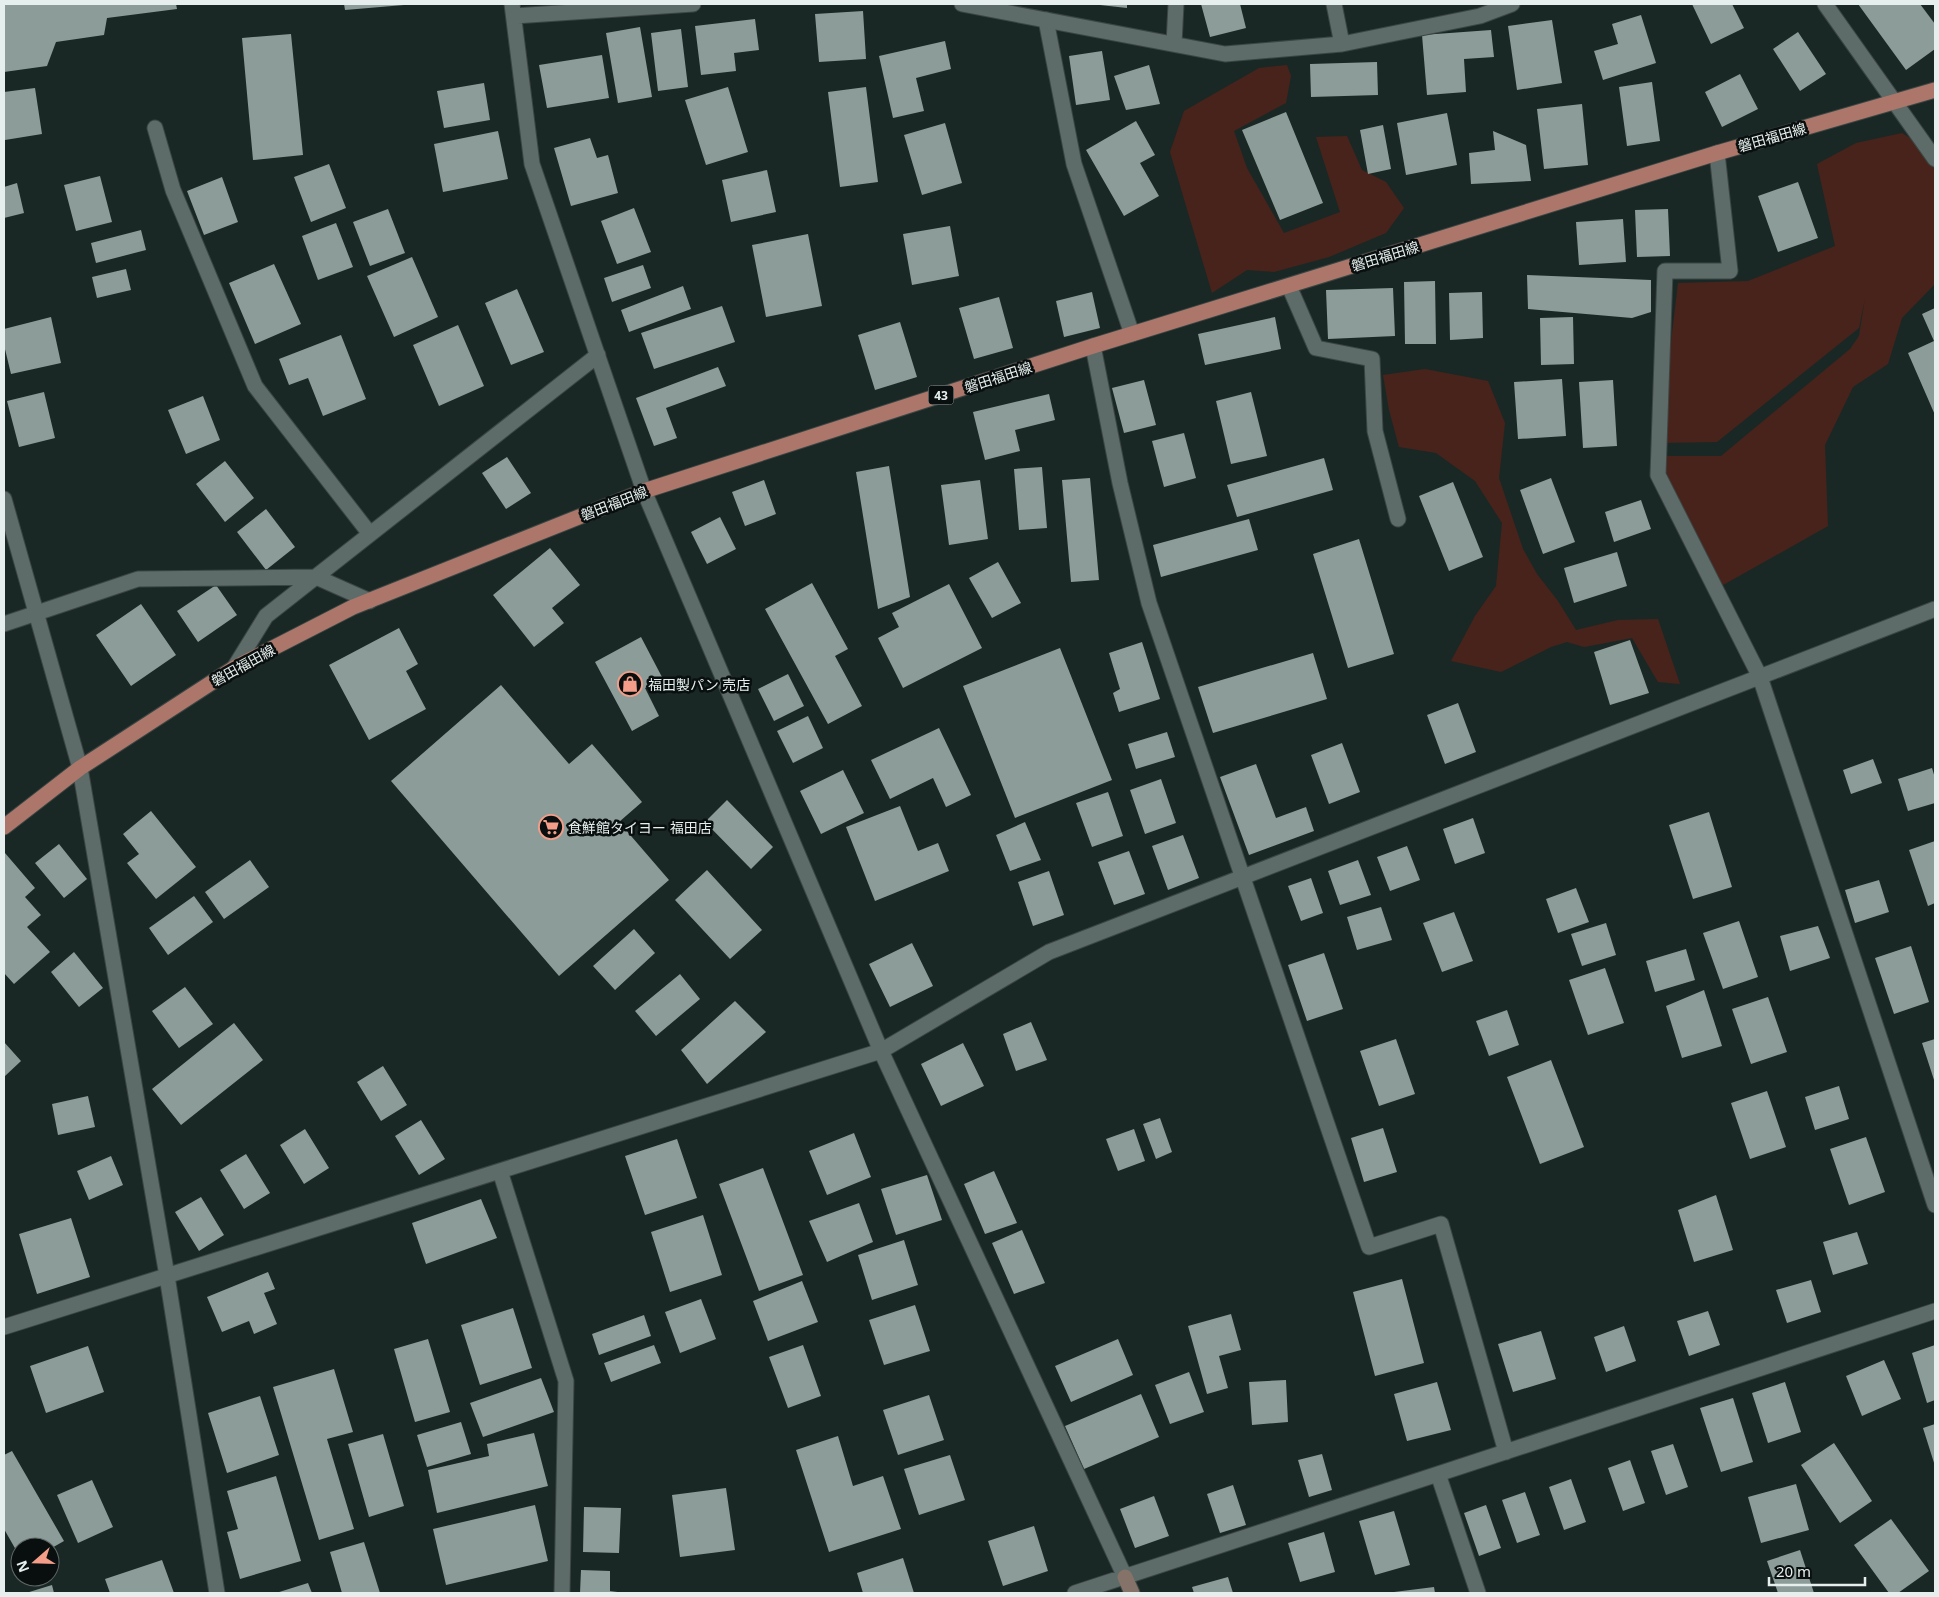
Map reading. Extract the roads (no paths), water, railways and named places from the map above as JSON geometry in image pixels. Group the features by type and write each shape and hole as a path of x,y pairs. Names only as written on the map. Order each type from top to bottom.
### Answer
{"main road":[{"name":"磐田福田線","path":"4,827 80,768 234,668 370,601 644,491 1093,346 1717,153 1935,90"}],"street":[{"path":"693,4 513,10 532,164 644,491 881,1051 1132,1593"},
{"path":"962,4 1225,54 1342,44 1480,16 1512,4"},
{"path":"1174,44 1176,4"},
{"path":"1334,4 1342,44"},
{"path":"1825,4 1935,159"},
{"path":"1046,20 1074,164 1132,334"},
{"path":"155,128 173,190 255,386 370,534"},
{"path":"1717,153 1730,271 1665,271 1658,475 1760,677 1935,1204"},
{"path":"1289,286 1316,348 1372,359 1375,431 1398,519"},
{"path":"1093,346 1120,483 1149,604 1369,1247 1441,1224 1506,1452"},
{"path":"234,668 266,616 598,354"},
{"path":"4,499 80,768 167,1276 217,1593"},
{"path":"4,624 138,578 316,577 370,601"},
{"path":"4,1328 881,1051 1050,952 1935,609"},
{"path":"500,1171 566,1381 562,1593"},
{"path":"1075,1593 1935,1311"},
{"path":"1438,1474 1478,1593"}],"place":[{"name":"福田製パン 売店","path":"630,684"},
{"name":"食鮮館タイヨー 福田店","path":"551,827"}]}
